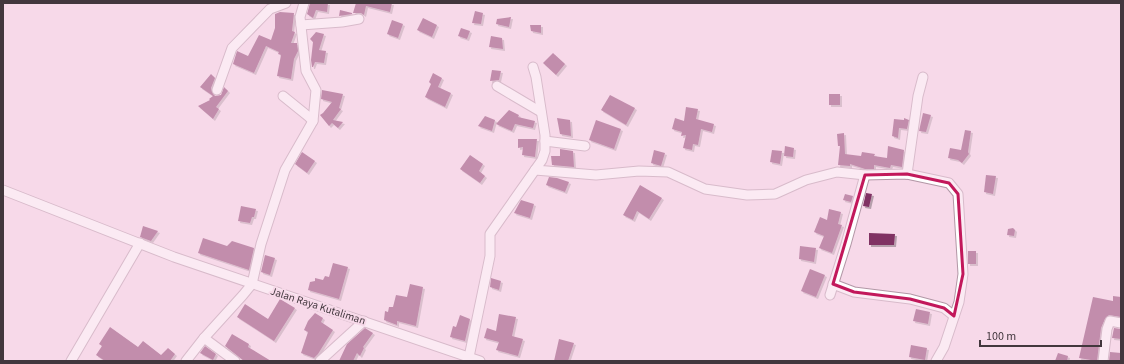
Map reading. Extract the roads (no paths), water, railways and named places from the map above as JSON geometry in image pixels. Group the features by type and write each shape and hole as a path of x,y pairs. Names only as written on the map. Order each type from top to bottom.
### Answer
{"street":[{"path":"217,90 232,48 270,9 286,3"},
{"path":"186,361 204,338 252,284 261,244 284,170 313,121 316,90 306,71 300,17 304,3"},
{"path":"301,25 342,22 359,19"},
{"path":"469,357 490,256 490,234 542,160 545,151 536,76 533,67"},
{"path":"907,174 918,96 923,77"},
{"path":"497,86 541,112"},
{"path":"284,96 313,121"},
{"path":"545,141 585,146"},
{"path":"535,170 596,175 640,171 668,172 705,189 747,195 775,194 806,180 837,172 865,175 907,174 949,183 958,194 963,274 959,302 944,347 936,361"},
{"path":"830,295 865,175"},
{"name":"Jalan Raya Kutaliman","path":"3,190 252,284 480,361"},
{"path":"71,361 140,243"},
{"path":"833,284 854,292 910,299 944,308 954,316"},
{"path":"320,361 364,321"},
{"path":"1103,361 1107,329 1110,321 1121,323"},
{"path":"204,338 235,361"}]}
